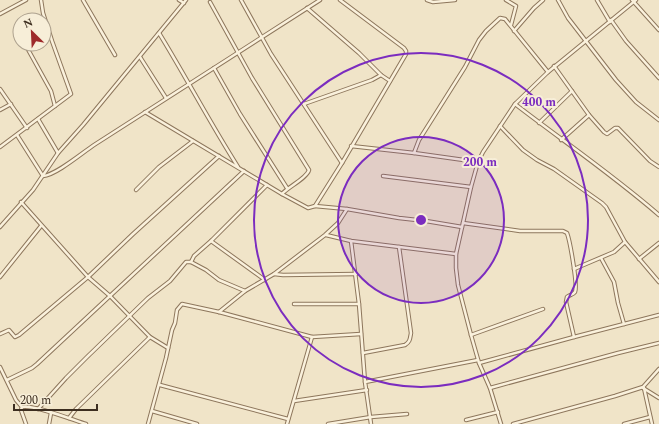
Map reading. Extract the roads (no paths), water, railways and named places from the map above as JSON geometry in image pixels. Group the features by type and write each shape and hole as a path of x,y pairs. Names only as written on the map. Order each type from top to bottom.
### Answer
{"street":[{"path":"0,14 26,0"},
{"path":"0,146 27,128 69,96 70,92 56,53 41,0"},
{"path":"83,0 116,55"},
{"path":"0,227 33,190 58,154 185,1 179,0"},
{"path":"241,0 271,54 342,163"},
{"path":"43,176 48,176 55,172 166,98 320,0"},
{"path":"315,206 406,54 404,48 340,0"},
{"path":"427,0 433,2 454,0"},
{"path":"506,0 516,6 511,26"},
{"path":"514,31 543,0"},
{"path":"558,0 568,18 616,80 636,102 659,120"},
{"path":"597,0 610,21 659,78"},
{"path":"501,424 490,388 478,360 458,285 456,254 478,162 515,104 554,66 634,1 659,30"},
{"path":"210,2 238,53 309,170 308,174 287,188 282,194"},
{"path":"307,8 382,75 390,80"},
{"path":"414,153 419,140 447,97 482,36 500,18 505,19 548,72"},
{"path":"159,33 190,83 214,129 238,168"},
{"path":"30,52 51,90 55,106"},
{"path":"140,57 166,98"},
{"path":"554,66 589,115 605,134 615,128 618,128 641,153 659,167"},
{"path":"214,68 240,114 287,188"},
{"path":"304,104 372,80 382,75"},
{"path":"0,89 27,128"},
{"path":"539,123 572,91"},
{"path":"0,110 11,104"},
{"path":"515,104 561,140 609,173 659,215"},
{"path":"145,112 308,208 315,206 347,209 399,218 463,225 566,232 568,235 574,269 575,291 566,299 574,337"},
{"path":"561,140 589,115"},
{"path":"38,119 58,154"},
{"path":"500,126 523,150 602,203 606,207 625,242 659,282"},
{"path":"17,135 43,176"},
{"path":"136,190 159,167 193,140"},
{"path":"351,146 478,162"},
{"path":"0,334 9,330 15,337 17,337 88,276 219,156"},
{"path":"8,380 37,364 244,171"},
{"path":"383,176 471,187"},
{"path":"191,262 194,256 267,185"},
{"path":"21,202 88,276 110,296 150,338 168,348"},
{"path":"219,312 245,292 274,274 325,235 338,223 347,209"},
{"path":"0,277 41,225"},
{"path":"325,235 351,241 456,254"},
{"path":"211,241 265,280"},
{"path":"351,241 359,304 365,382 372,424"},
{"path":"574,269 614,252 625,242"},
{"path":"639,259 659,243"},
{"path":"363,353 409,343 411,334 399,247"},
{"path":"601,258 614,282 624,324"},
{"path":"38,409 66,378 148,298 170,281 186,262 191,262 206,270 219,280 245,292"},
{"path":"274,274 356,274"},
{"path":"148,424 160,385 177,310 182,304 219,312 312,337 361,334"},
{"path":"294,304 359,304"},
{"path":"471,335 543,309"},
{"path":"479,363 659,315"},
{"path":"287,424 312,337"},
{"path":"69,418 76,409 150,338"},
{"path":"490,388 659,343"},
{"path":"365,382 478,360"},
{"path":"0,367 8,380 16,400 22,407 21,410 26,424"},
{"path":"513,424 643,388 659,369"},
{"path":"160,385 288,419"},
{"path":"643,388 659,398"},
{"path":"643,388 652,424"},
{"path":"294,401 367,390"},
{"path":"22,407 24,406 38,409 86,424"},
{"path":"152,411 197,424"},
{"path":"466,420 498,412"},
{"path":"49,424 51,413"},
{"path":"328,424 371,417 407,414"},
{"path":"624,424 650,417"}]}
